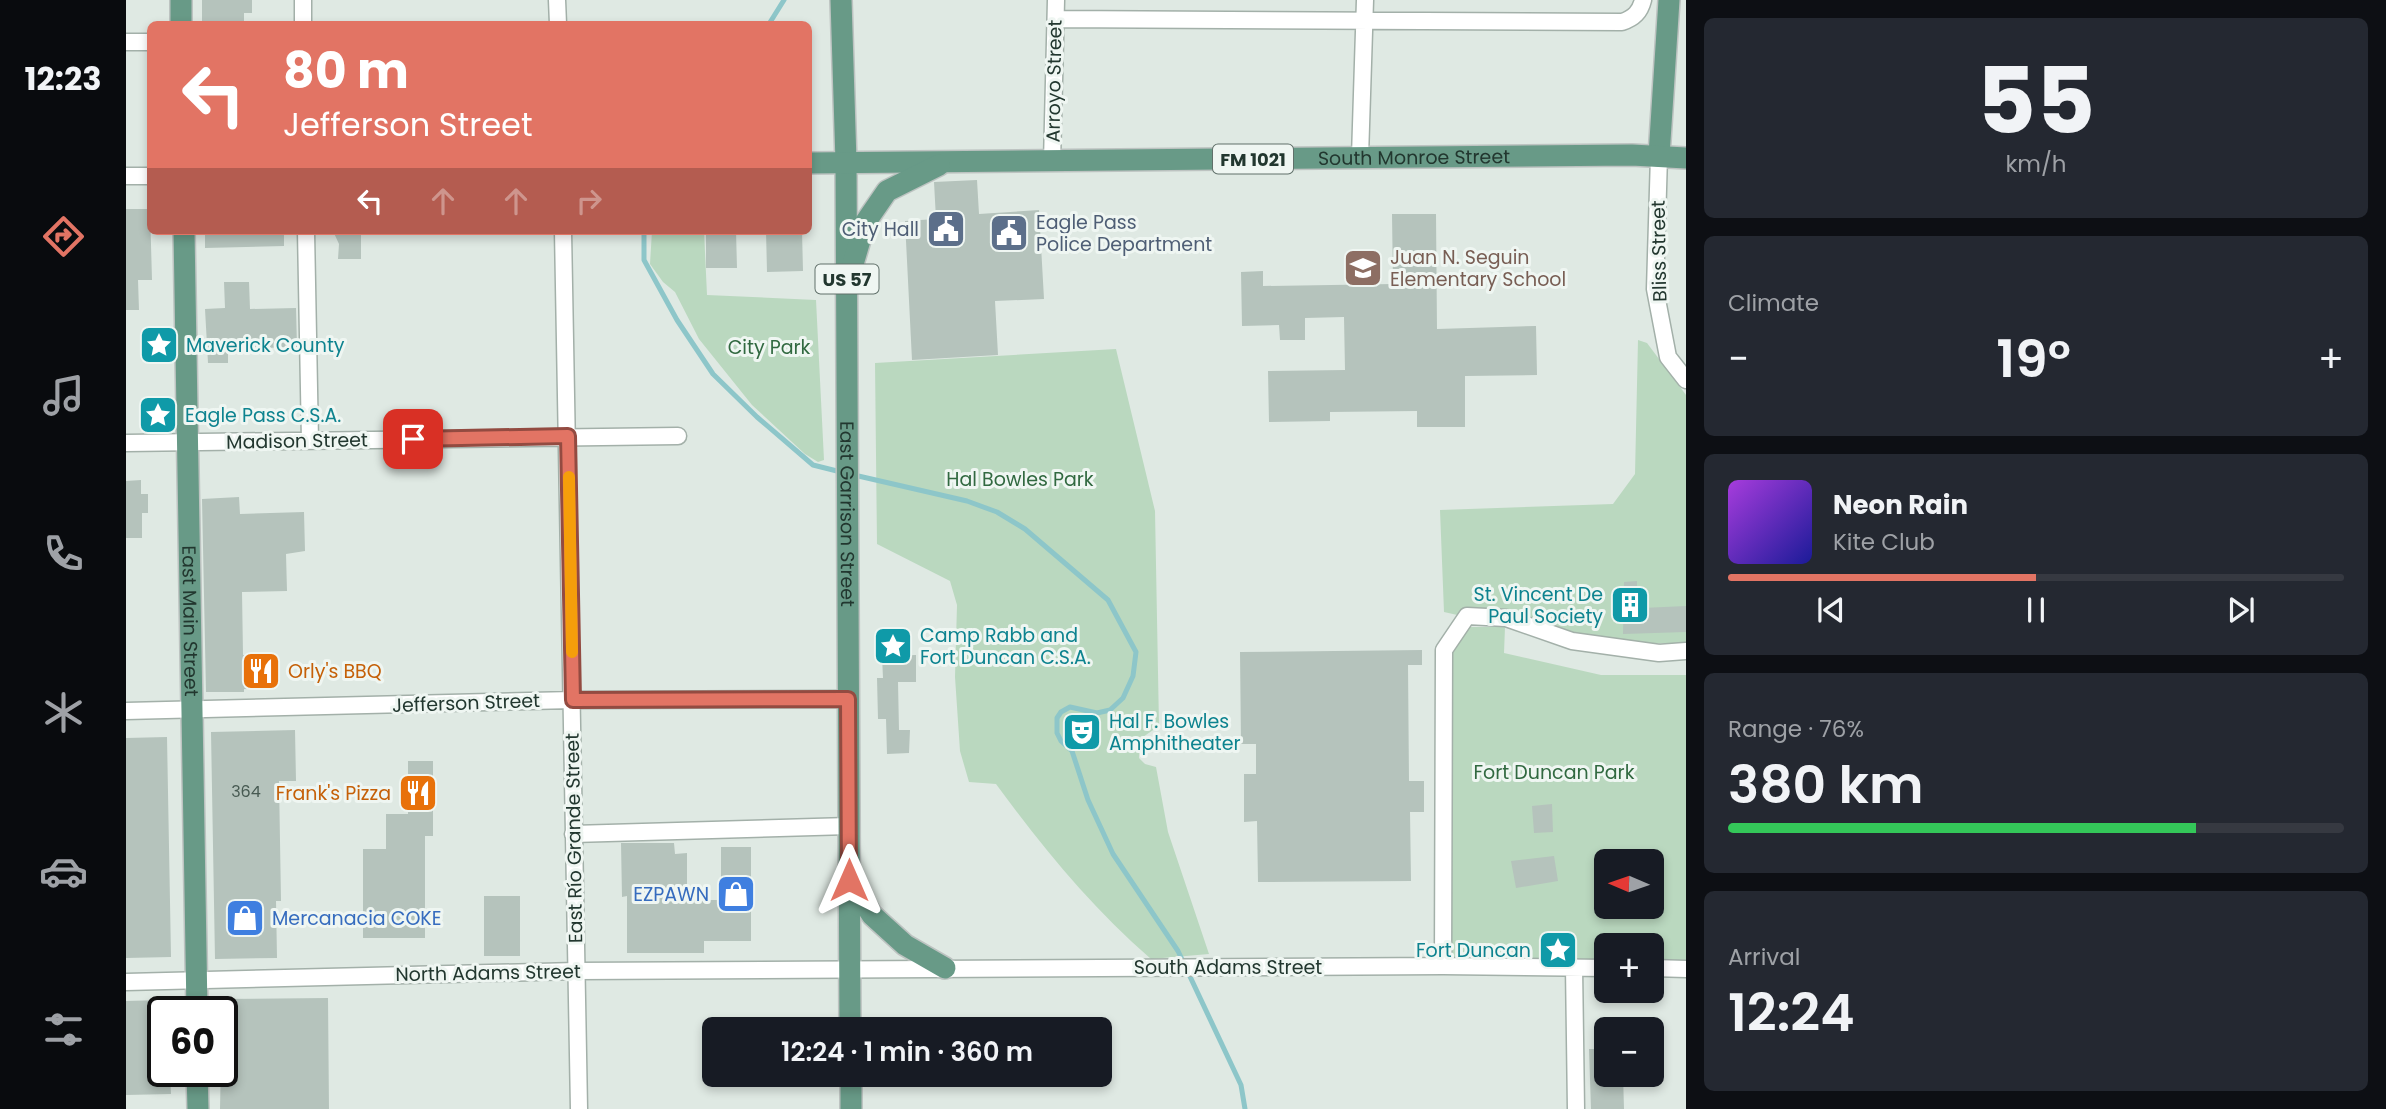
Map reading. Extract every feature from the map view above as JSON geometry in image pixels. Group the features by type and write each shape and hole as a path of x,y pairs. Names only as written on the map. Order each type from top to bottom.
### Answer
{"main road":[{"path":"181,0 181,21"},
{"name":"East Garrison Street","path":"841,0 846,127 850,1017"},
{"path":"1659,156 1669,0"},
{"name":"South Monroe Street","path":"846,162 1659,156 1686,158"},
{"name":"FM 1021","path":"812,163 846,162"},
{"path":"847,286 865,223 887,191 944,163"},
{"name":"East Main Street","path":"184,235 197,996"},
{"path":"849,880 872,915 896,938 945,968"},
{"path":"197,1087 198,1109"},
{"path":"850,1087 851,1109"}],"street":[{"path":"303,0 303,21"},
{"path":"557,0 558,21"},
{"name":"Arroyo Street","path":"1052,162 1056,0"},
{"path":"1360,158 1365,0"},
{"path":"1056,19 1622,22 1638,13 1643,0"},
{"path":"126,42 147,42"},
{"name":"Bliss Street","path":"1659,156 1655,289 1668,357 1686,380"},
{"path":"126,176 147,176"},
{"path":"306,235 310,441"},
{"name":"East Río Grande Street","path":"563,235 579,1109"},
{"name":"Madison Street","path":"126,443 678,436"},
{"path":"1443,966 1444,650 1467,616 1506,618 1572,640 1659,653 1686,651"},
{"name":"Jefferson Street","path":"126,711 573,700 848,699"},
{"path":"573,834 849,826"},
{"path":"1574,967 1576,1109"},
{"name":"South Adams Street","path":"850,969 1594,968"},
{"path":"1664,968 1686,969"},
{"name":"North Adams Street","path":"126,982 576,971 850,969"}],"green space":[{"name":"City Park","path":"652,235 704,235 707,295 816,300 824,460 818,462 805,454 752,405 699,339 675,292 663,282 650,264"},
{"path":"1638,340 1647,343 1686,395 1686,644 1572,641 1444,612 1440,510 1613,504 1635,474"},
{"name":"Hal Bowles Park","path":"1116,349 1155,511 1159,726 1140,739 1139,758 1145,764 1156,767 1168,832 1209,954 1151,959 1108,919 1069,876 996,784 969,782 960,751 955,677 957,605 950,581 877,544 875,363"},
{"name":"Fort Duncan Park","path":"1470,627 1505,627 1504,653 1601,675 1686,675 1686,963 1664,962 1664,933 1594,933 1594,962 1444,959 1450,656"}],"building":[{"path":"202,0 252,0 252,13 244,13 244,21 202,21"},
{"path":"977,180 979,214 1039,210 1044,299 995,301 998,355 912,360 905,221 936,219 934,182"},
{"path":"126,209 147,209 152,280 138,280 139,310 126,310"},
{"path":"1392,214 1436,214 1437,329 1536,326 1537,375 1465,376 1465,427 1417,427 1417,411 1330,412 1330,421 1269,422 1268,371 1345,370 1344,317 1305,318 1305,340 1280,340 1279,325 1242,326 1241,272 1263,271 1263,286 1393,284"},
{"path":"205,235 284,235 284,246 205,248"},
{"path":"335,235 361,235 361,259 338,259 339,244"},
{"path":"706,235 736,235 737,268 706,268"},
{"path":"766,235 802,235 803,271 767,272"},
{"path":"224,282 249,282 250,309 296,308 297,347 228,349 228,363 208,363 205,309 225,308"},
{"path":"141,480 141,494 148,494 148,513 142,513 142,538 126,538 126,481"},
{"path":"239,497 240,514 304,512 305,551 286,554 287,591 242,592 243,655 273,653 276,687 244,689 244,692 206,692 202,499"},
{"path":"1637,581 1637,590 1643,590 1642,608 1686,606 1686,632 1623,634 1624,582"},
{"path":"1422,650 1422,665 1408,665 1409,781 1424,781 1424,812 1410,812 1411,881 1258,882 1257,821 1244,822 1244,774 1256,774 1256,744 1241,744 1240,652"},
{"path":"916,655 916,682 898,682 899,730 910,730 909,753 887,754 886,719 878,719 877,678 883,678 882,656"},
{"path":"295,730 296,781 279,781 281,901 276,901 277,958 215,959 211,732"},
{"path":"167,737 171,957 126,958 126,738"},
{"path":"408,761 433,761 433,836 425,836 425,938 363,938 363,849 386,849 386,814 408,814"},
{"path":"1552,804 1553,832 1534,833 1532,806"},
{"path":"621,843 674,843 675,854 687,853 687,900 721,900 721,847 751,847 751,941 704,941 704,953 627,953 627,896 622,897"},
{"path":"1554,856 1558,881 1516,888 1511,861"},
{"path":"484,896 520,896 520,956 484,956"},
{"path":"328,998 329,1109 220,1109 220,1087 238,1087 238,999"},
{"path":"147,1000 147,1087 171,1087 171,1094 126,1095 126,1001"},
{"path":"1589,1049 1594,1049 1594,1087 1623,1087 1624,1109 1591,1109"}],"waterway":[{"path":"771,21 784,0"},
{"path":"644,235 644,260 677,320 713,374 757,417 813,465 841,472"},
{"path":"854,475 967,501 997,512 1025,529 1108,600 1136,652 1133,676 1123,698 1110,710 1097,713 1070,707 1061,712 1057,718 1057,733 1072,751 1088,800 1113,854 1178,951 1241,1085 1245,1109"}],"slow traffic":[{"path":"569,477 572,652"}],"place":[{"name":"City Hall","path":"946,229"},
{"name":"Eagle Pass Police Department","path":"1009,233"},
{"name":"Juan N. Seguin Elementary School","path":"1363,268"},
{"name":"Maverick County","path":"159,345"},
{"name":"Eagle Pass C.S.A.","path":"158,415"},
{"name":"St. Vincent De Paul Society","path":"1630,605"},
{"name":"Camp Rabb and Fort Duncan C.S.A.","path":"893,646"},
{"name":"Orly's BBQ","path":"261,671"},
{"name":"Hal F. Bowles Amphitheater","path":"1082,732"},
{"name":"Frank's Pizza","path":"418,793"},
{"name":"EZPAWN","path":"736,894"},
{"name":"Mercanacia COKE","path":"245,918"},
{"name":"Fort Duncan","path":"1558,950"}],"route":[{"path":"413,439 568,436 573,700 848,699 849,880"}]}
